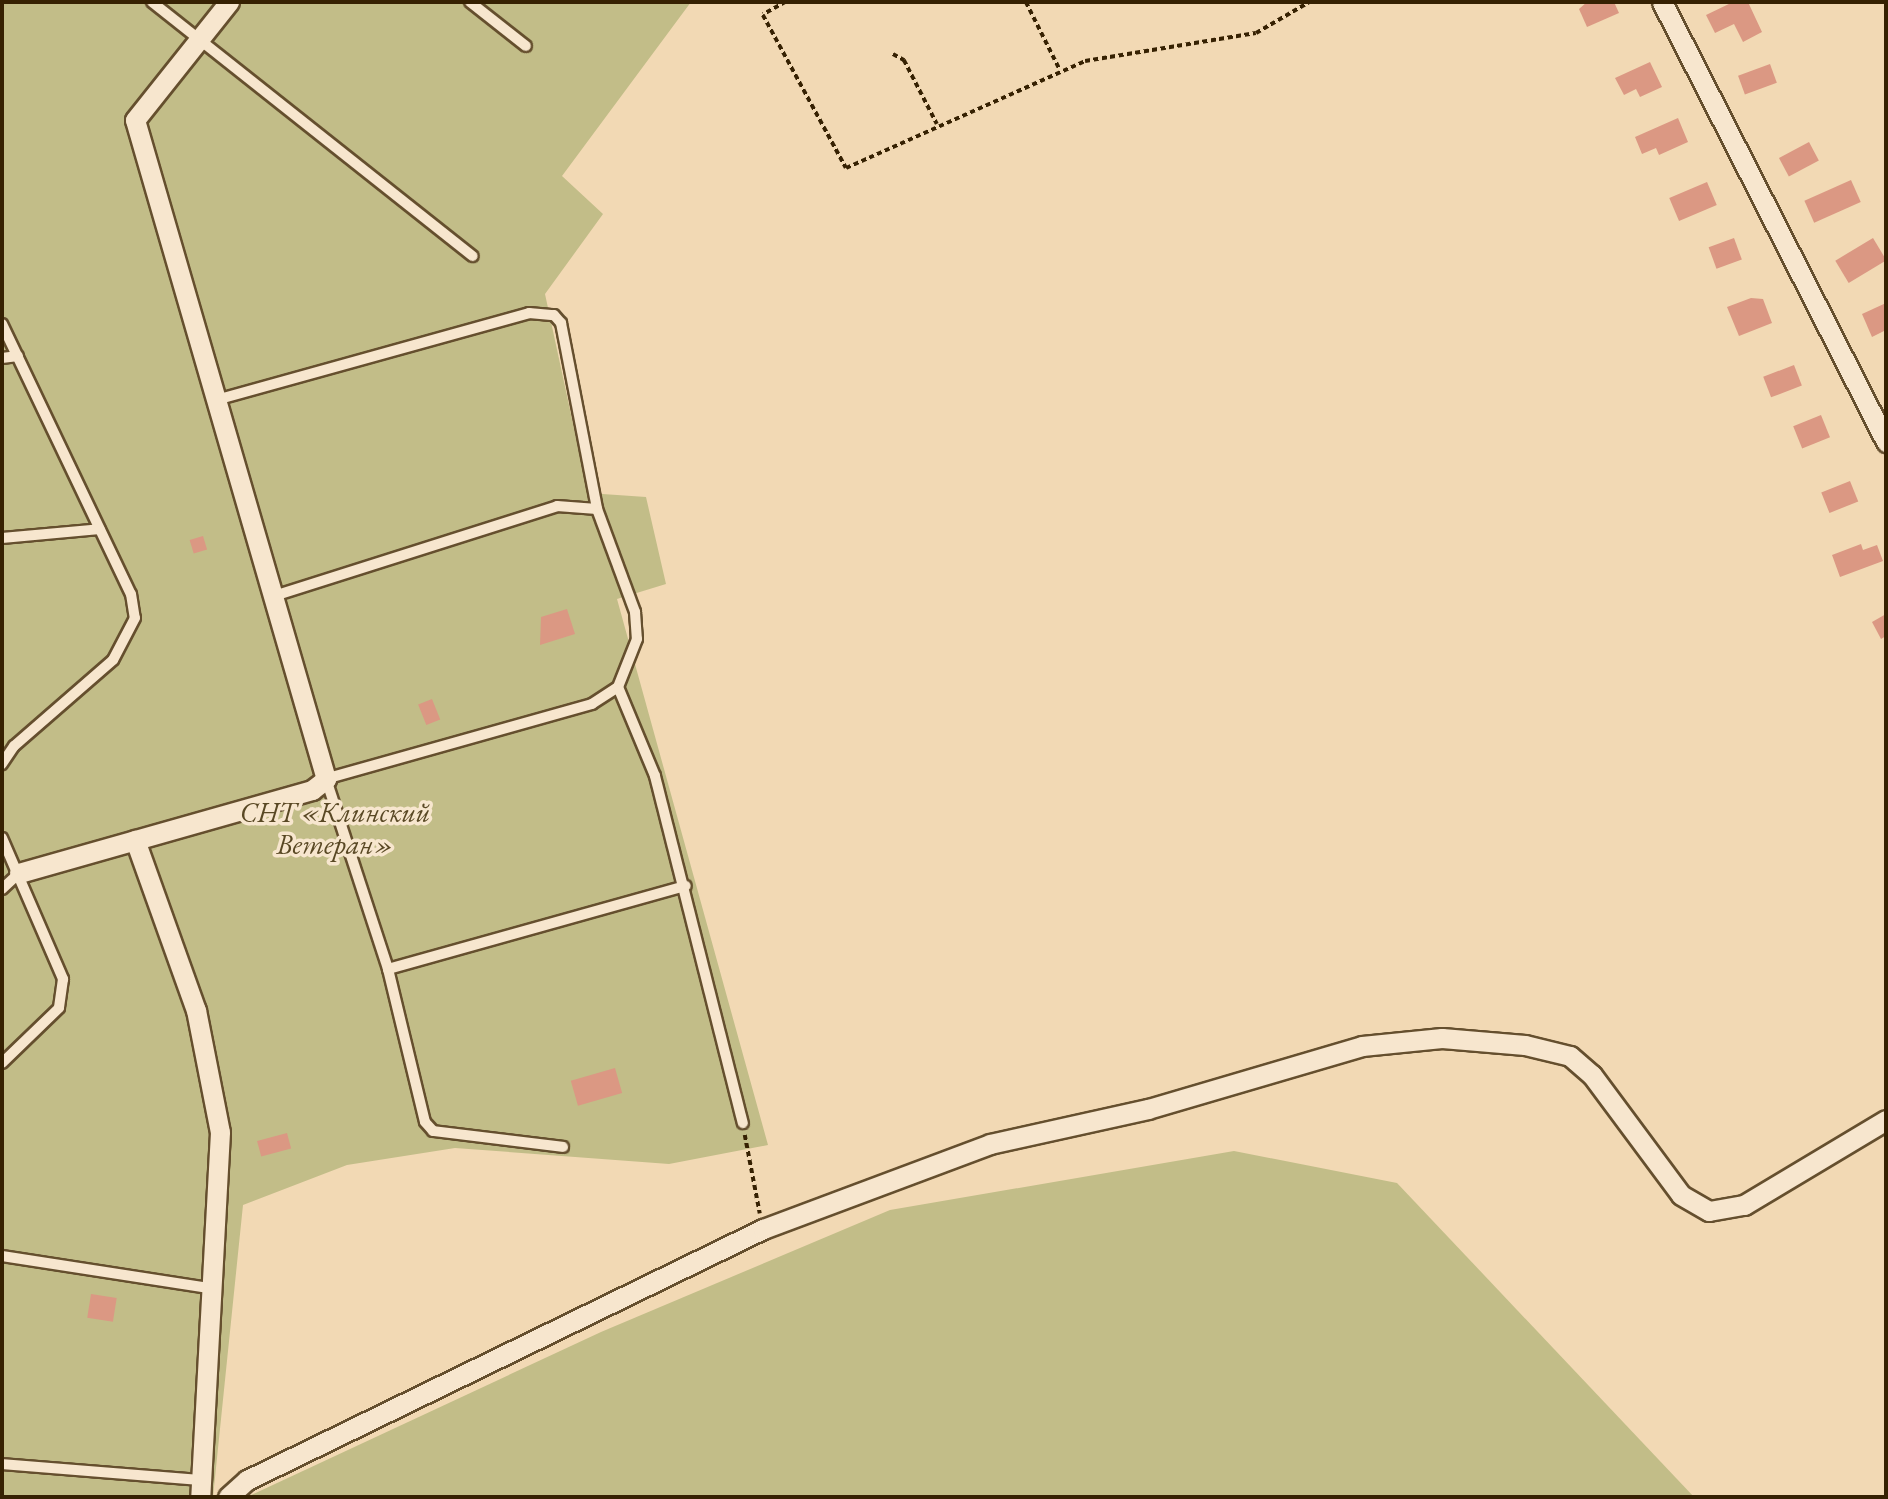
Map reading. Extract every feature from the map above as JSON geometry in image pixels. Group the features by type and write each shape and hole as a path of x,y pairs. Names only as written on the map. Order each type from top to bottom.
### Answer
{"street":[{"path":"19,873 312,790 326,779 135,120 229,2"},
{"path":"1662,2 1886,442"},
{"path":"135,839 196,1010 220,1132 209,1288 200,1489"},
{"path":"228,1497 247,1480 763,1229 1043,1129 1148,1109 1362,1046 1415,1041 1525,1045 1570,1056 1592,1074 1681,1195 1709,1211 1744,1205 1886,1120"}],"lane":[{"path":"152,2 472,256"},
{"path":"470,2 527,46"},
{"path":"216,400 529,313 554,314 561,323 597,509 635,612 637,639 618,687 579,708 326,779 388,969 425,1122 433,1131 563,1147"},
{"path":"2,324 131,594 135,618 127,641 2,764"},
{"path":"2,358 18,356"},
{"path":"274,596 556,506 597,509"},
{"path":"2,538 100,529"},
{"path":"618,687 656,776 686,886 743,1123"},
{"path":"2,838 63,979 59,1008 2,1063"},
{"path":"2,889 19,873"},
{"path":"388,969 686,886"},
{"path":"2,1256 209,1288"},
{"path":"2,1464 200,1489"}],"path":[{"path":"786,2 763,15 846,168 937,124 1060,70 1255,33 1309,2"},
{"path":"1026,2 1060,70"},
{"path":"893,54 904,60 937,124"},
{"path":"743,1123 763,1229"}],"green space":[{"name":"СНТ «Клинский Ветеран»","path":"2,2 691,2 562,176 603,214 545,294 588,493 646,497 666,584 617,599 768,1145 669,1164 455,1148 347,1165 243,1205 213,1497 2,1497"},
{"path":"1234,1151 1397,1183 1694,1497 247,1497 601,1332 890,1210"}],"building":[{"path":"1587,2 1614,2 1619,13 1587,27 1579,9"},
{"path":"1733,2 1748,2 1762,32 1743,42 1734,24 1715,33 1706,15"},
{"path":"1650,62 1662,87 1640,97 1636,89 1624,95 1615,78"},
{"path":"1770,64 1777,83 1745,94 1738,76"},
{"path":"1678,118 1688,142 1659,155 1656,148 1642,154 1635,137"},
{"path":"1809,142 1819,161 1789,177 1779,158"},
{"path":"1851,180 1861,202 1814,223 1804,201"},
{"path":"1707,182 1717,205 1679,221 1669,198"},
{"path":"1734,238 1742,260 1716,269 1709,247"},
{"path":"1873,238 1886,261 1849,283 1835,261"},
{"path":"1751,298 1763,299 1772,323 1739,336 1727,307"},
{"path":"1886,303 1886,330 1872,337 1862,314"},
{"path":"1794,365 1802,386 1771,397 1763,377"},
{"path":"1821,415 1830,437 1802,448 1793,426"},
{"path":"1850,481 1858,501 1829,513 1821,493"},
{"path":"203,536 207,549 194,553 190,540"},
{"path":"1861,544 1863,550 1877,545 1883,561 1840,577 1832,555"},
{"path":"567,609 575,634 540,645 541,617"},
{"path":"1886,614 1886,636 1881,639 1872,622"},
{"path":"432,699 440,719 426,725 418,705"},
{"path":"615,1068 622,1093 578,1106 571,1081"},
{"path":"287,1133 291,1148 261,1156 257,1141"},
{"path":"91,1294 117,1298 113,1322 87,1318"}]}
